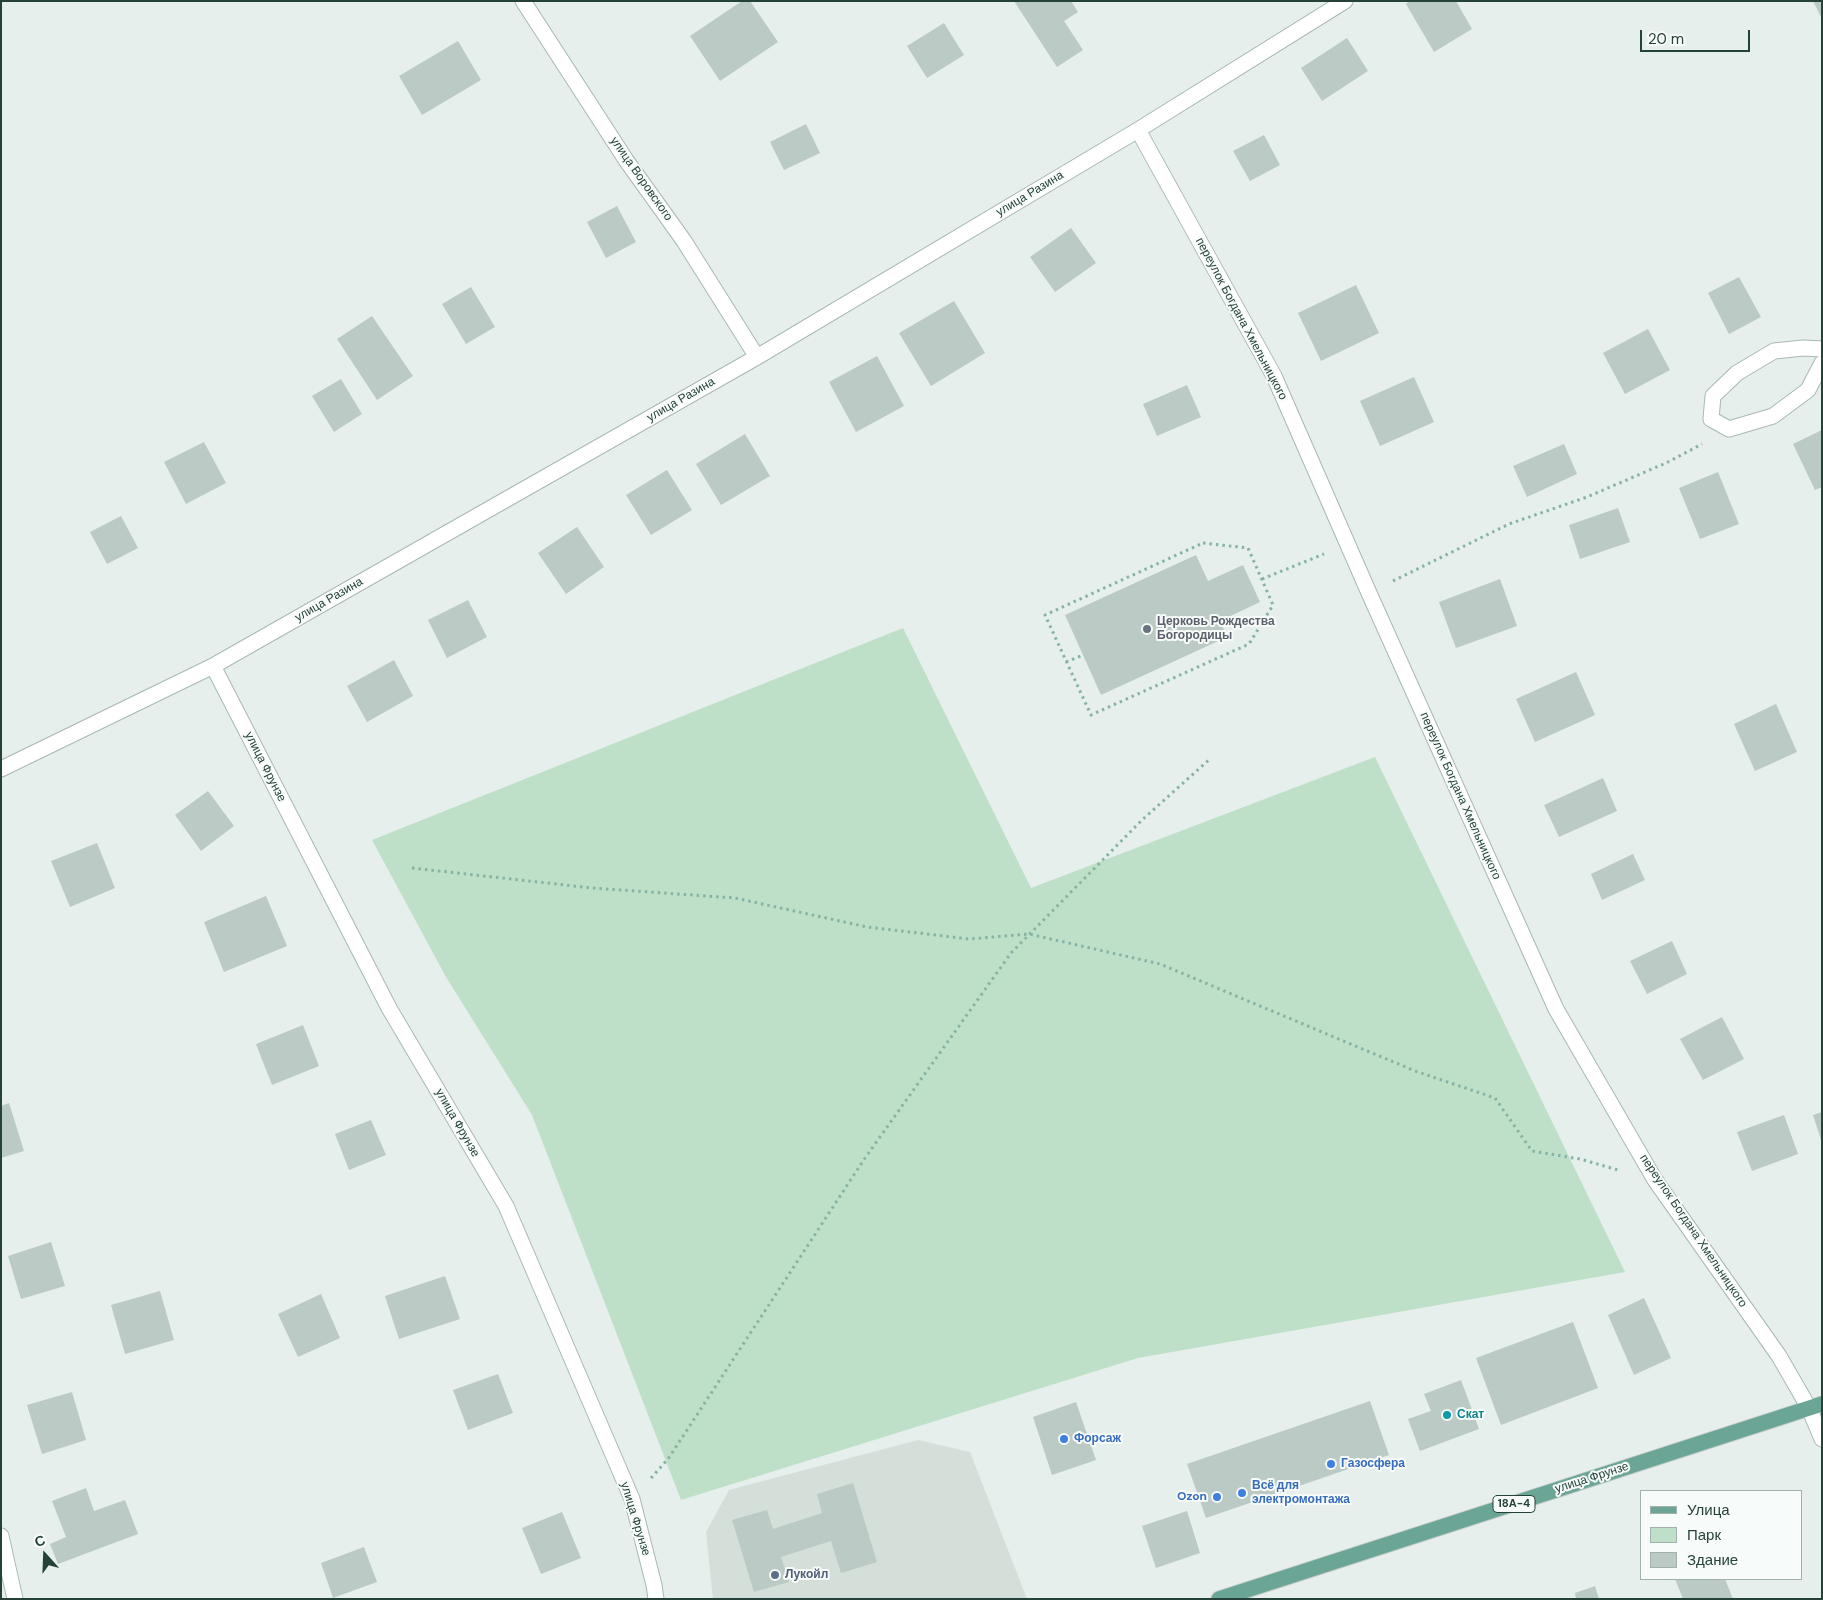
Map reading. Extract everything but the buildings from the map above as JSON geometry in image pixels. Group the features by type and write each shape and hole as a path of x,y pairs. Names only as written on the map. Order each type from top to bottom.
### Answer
{"main road":[{"name":"улица Фрунзе","path":"1219,1599 1815,1406"}],"street":[{"name":"улица Воровского","path":"523,1 626,160 684,241 757,357"},
{"name":"улица Разина","path":"1,769 213,666 757,357 1138,130 1345,1"},
{"name":"переулок Богдана Хмельницкого","path":"1138,130 1274,376 1347,545 1556,1008 1656,1180 1815,1406 1822,1439"},
{"path":"1822,349 1803,348 1774,351 1736,373 1713,396 1711,419 1728,429 1773,416 1808,390 1822,363"},
{"name":"улица Фрунзе","path":"213,666 390,1008 506,1206 632,1498 656,1599"},
{"path":"1,1536 15,1599"}],"path":[{"path":"1369,593 1509,524 1587,497 1666,463 1728,429"},
{"path":"1203,543 1248,548 1273,605 1249,644 1090,715 1066,662 1045,615 1203,543"},
{"path":"1262,579 1347,545"},
{"path":"1066,662 1083,655"},
{"path":"632,1498 668,1459 865,1158 1011,953 1142,820 1210,758"},
{"path":"412,868 592,888 735,898 868,927 969,939 1030,934 1160,964 1415,1071 1495,1098 1532,1151 1580,1158 1656,1180"}],"shaded area":[{"path":"918,1440 970,1452 1027,1599 713,1599 706,1532 729,1490"}],"green space":[{"path":"903,628 1031,888 1375,757 1625,1272 1138,1358 681,1500 532,1115 446,977 372,840"}],"place":[{"name":"Церковь Рождества Богородицы","path":"1147,629"},
{"name":"Скат","path":"1447,1415"},
{"name":"Форсаж","path":"1064,1439"},
{"name":"Газосфера","path":"1331,1464"},
{"name":"Всё для электромонтажа","path":"1242,1493"},
{"name":"Ozon","path":"1217,1497"},
{"name":"Лукойл","path":"775,1575"}]}
